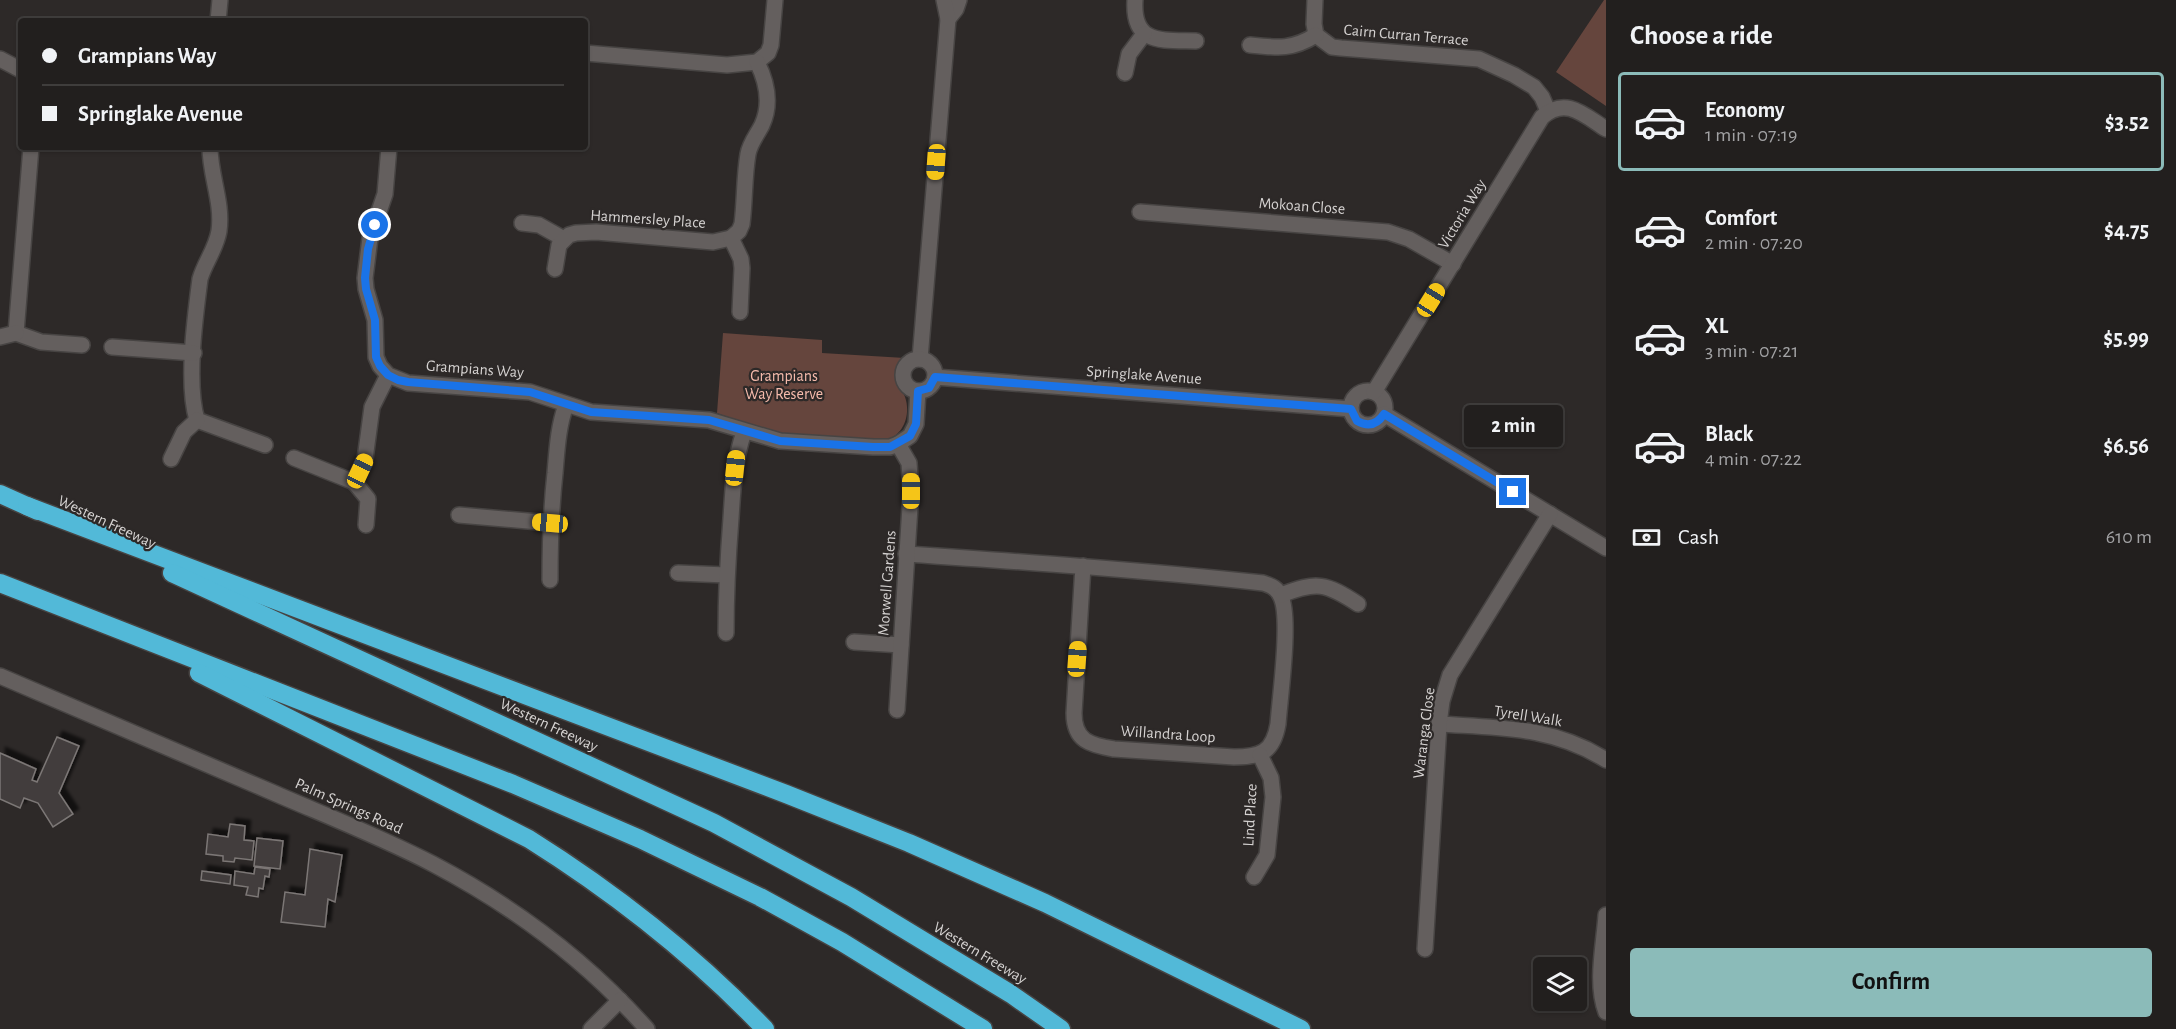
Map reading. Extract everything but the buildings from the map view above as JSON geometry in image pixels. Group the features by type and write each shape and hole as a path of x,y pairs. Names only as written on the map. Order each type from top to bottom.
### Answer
{"highway":[{"name":"Western Freeway","path":"0,494 714,823 851,897 1011,994 1061,1029"},
{"path":"27,506 786,794 909,843 1045,903 1301,1029"},
{"path":"0,583 513,784 640,839 760,897 842,942 983,1029"},
{"path":"0,590 216,680 529,839 580,871 653,927 740,1002 765,1029"}],"street":[{"path":"218,18 220,0"},
{"path":"588,53 726,65 757,62 768,53 771,45 775,0"},
{"path":"920,359 948,19 944,0"},
{"path":"948,19 956,9 958,0"},
{"path":"1135,0 1136,22 1144,34 1156,39 1196,41"},
{"path":"1251,45 1289,48 1302,44 1316,35 1315,0"},
{"path":"1125,72 1129,54 1144,34"},
{"name":"Cairn Curran Terrace","path":"1316,35 1332,47 1479,59 1514,75 1533,87 1542,97 1548,111"},
{"path":"0,59 18,68"},
{"path":"740,312 741,259 731,238 740,231 742,224 748,152 767,108 765,78 757,62"},
{"path":"1548,111 1569,107 1606,129"},
{"name":"Victoria Way","path":"1374,392 1542,117 1548,111"},
{"path":"16,333 32,150"},
{"path":"197,420 192,392 200,279 216,243 220,216 218,194 211,168 210,150"},
{"path":"354,482 365,459 372,407 388,375 376,357 375,320 365,278 370,238 385,194 389,150"},
{"name":"Mokoan Close","path":"1140,212 1388,232 1409,238 1453,264"},
{"path":"522,223 539,225 564,239 556,253 555,269"},
{"name":"Hammersley Place","path":"564,239 576,232 713,242 731,238"},
{"path":"0,337 16,333 41,342 82,345"},
{"path":"112,347 194,353"},
{"path":"920,359 933,367 935,377 929,388 918,391 909,388 903,374 906,365 920,359"},
{"name":"Grampians Way","path":"388,375 408,382 530,392 566,405 599,413 709,420 744,432 790,442 873,447 890,447 898,444"},
{"name":"Springlake Avenue","path":"935,377 1351,409"},
{"path":"898,444 910,436 916,424 918,391"},
{"path":"1366,391 1374,392 1385,405 1384,414 1375,423 1369,425 1357,421 1351,409 1358,394 1366,391"},
{"path":"550,580 550,523 560,422 566,405"},
{"path":"1384,414 1606,548"},
{"path":"197,420 265,445"},
{"path":"171,459 184,432 197,420"},
{"path":"726,633 726,575 736,455 744,432"},
{"name":"Morwell Gardens","path":"897,710 911,474 909,463 898,444"},
{"path":"294,458 354,482 368,499 366,525"},
{"name":"Waranga Close","path":"1425,949 1439,724 1445,689 1458,661 1550,514"},
{"path":"459,515 550,523"},
{"path":"906,554 1083,566 1263,583 1273,586 1281,595 1286,618 1278,724 1272,743 1260,754"},
{"name":"Willandra Loop","path":"1083,566 1074,713 1074,726 1079,736 1088,742 1114,749 1234,757 1252,757 1260,754"},
{"path":"678,573 726,575"},
{"path":"1281,595 1297,589 1322,585 1335,589 1358,604"},
{"name":"Morwell Gardens","path":"854,642 901,645"},
{"name":"Palm Springs Road","path":"0,676 352,826 470,884 556,943 620,1000 642,1028"},
{"name":"Tyrell Walk","path":"1439,724 1507,728 1546,734 1572,743 1606,760"},
{"name":"Lind Place","path":"1254,877 1267,855 1273,797 1271,778 1260,754"},
{"path":"1606,915 1602,986 1602,1000 1606,1012"},
{"path":"591,1029 620,1000"}],"green space":[{"path":"1606,0 1606,106 1556,72"},
{"name":"Grampians Way Reserve","path":"723,333 822,340 822,353 905,358 897,377 907,404 902,429 886,440 811,436 768,432 717,413"}],"route":[{"path":"375,225 370,238 365,278 375,320 376,357 388,375 398,380 530,392 591,412 709,420 780,441 873,447 890,447 910,436 916,424 918,391 929,388 935,377 1351,409 1357,421 1362,424 1375,423 1384,414 1513,492"}]}
